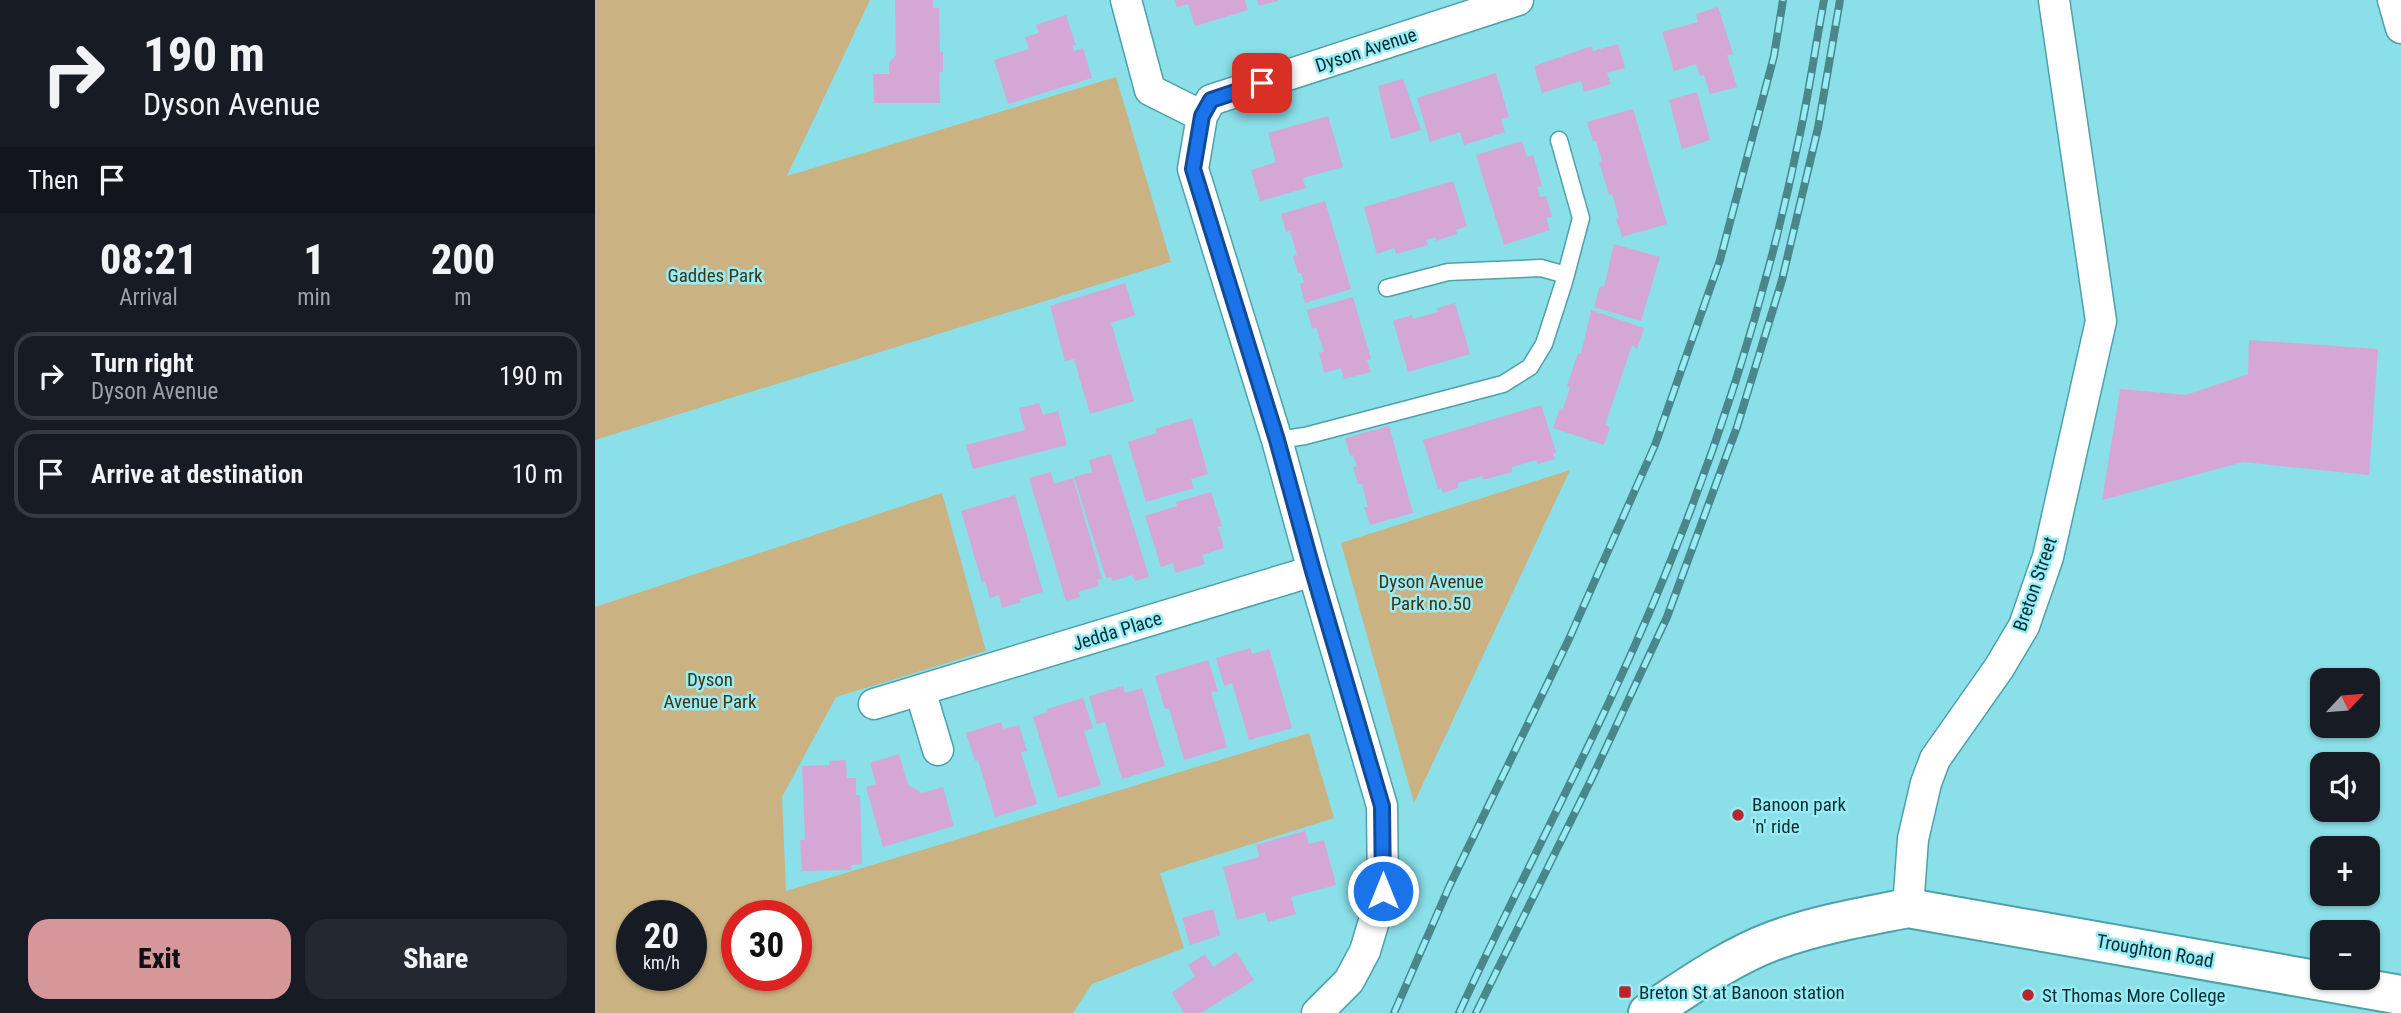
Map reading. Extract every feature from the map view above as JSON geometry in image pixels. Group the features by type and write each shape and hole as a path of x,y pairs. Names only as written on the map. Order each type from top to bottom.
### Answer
{"street":[{"path":"1126,0 1150,90 1202,116 1193,169 1277,440 1382,806 1383,891 1365,951 1349,981 1317,1013"},
{"name":"Dyson Avenue","path":"1202,116 1211,100 1518,0"},
{"name":"Breton Street","path":"1908,908 1913,839 1926,783 1935,759 1999,668 2024,626 2048,557 2101,321 2055,0"},
{"path":"2393,0 2401,28"},
{"name":"Jedda Place","path":"874,704 1313,571"},
{"path":"921,690 938,750"},
{"path":"1648,1013 1711,971 1772,942 1835,923 1908,908"},
{"name":"Troughton Road","path":"1908,908 2401,995"}],"lane":[{"path":"1277,440 1305,436 1503,384 1530,367 1543,344 1581,218 1559,141"},
{"path":"1387,288 1448,272 1541,268 1566,275"}],"green space":[{"name":"Gaddes Park","path":"595,0 870,0 787,176 1116,77 1171,262 595,440"},
{"name":"Dyson Avenue Park no.50","path":"1570,470 1414,803 1341,543"},
{"name":"Dyson Avenue Park","path":"942,493 986,651 836,697 782,797 786,891 1309,733 1334,818 1160,873 1184,948 1092,984 1073,1013 595,1013 595,607"}],"building":[{"path":"895,0 933,0 933,8 939,8 940,53 943,52 943,72 939,72 940,103 874,103 873,74 889,74 889,63 896,55"},
{"path":"1175,0 1245,0 1248,10 1195,26 1188,4 1177,7"},
{"path":"1257,0 1278,0 1278,1 1259,6"},
{"path":"1718,7 1733,54 1727,55 1737,87 1710,94 1704,75 1700,76 1696,64 1674,71 1662,32 1698,22 1696,14"},
{"path":"1066,15 1076,45 1072,46 1074,51 1083,48 1092,78 1008,104 994,60 1029,49 1025,37 1039,33 1036,25"},
{"path":"1618,44 1625,68 1607,73 1611,84 1584,92 1581,81 1542,93 1534,66 1592,46 1593,51"},
{"path":"1496,73 1509,117 1501,119 1505,132 1464,145 1460,132 1430,142 1417,98"},
{"path":"1403,79 1421,130 1391,139 1378,86"},
{"path":"1697,92 1710,140 1682,149 1669,100"},
{"path":"1633,109 1667,224 1622,237 1612,194 1609,195 1599,162 1602,161 1596,141 1593,141 1587,122"},
{"path":"1328,116 1343,167 1303,178 1306,188 1260,201 1251,170 1276,162 1268,133"},
{"path":"1522,141 1527,157 1533,155 1542,186 1537,187 1540,197 1546,196 1552,217 1546,218 1550,230 1504,245 1476,155"},
{"path":"1453,181 1467,226 1456,230 1457,234 1436,241 1436,237 1426,240 1428,245 1396,254 1394,248 1377,254 1364,207"},
{"path":"1325,201 1351,289 1305,303 1300,284 1304,282 1293,256 1297,255 1290,231 1286,232 1281,214"},
{"path":"1614,244 1660,257 1641,321 1594,307 1600,286 1604,287"},
{"path":"1125,283 1135,315 1111,323 1134,401 1090,414 1074,359 1065,361 1050,306"},
{"path":"1353,297 1371,359 1367,360 1371,372 1344,379 1341,368 1324,373 1319,353 1324,352 1316,327 1312,329 1307,310"},
{"path":"1455,303 1470,354 1408,372 1393,321 1412,315 1413,319 1438,312 1437,308"},
{"path":"1591,310 1644,328 1637,349 1632,345 1605,425 1610,427 1604,445 1553,428 1560,408 1563,409 1578,353 1581,354"},
{"path":"2249,340 2378,349 2369,475 2243,462 2102,500 2120,389 2186,395 2248,374"},
{"path":"1039,403 1043,415 1058,411 1067,445 973,469 966,445 1025,430 1019,408"},
{"path":"1541,405 1556,452 1553,454 1555,459 1538,464 1536,460 1512,467 1512,472 1458,483 1458,488 1443,493 1441,488 1438,489 1423,440"},
{"path":"1192,418 1208,474 1191,479 1194,488 1146,502 1128,442 1157,433 1155,429"},
{"path":"1389,426 1413,513 1370,525 1364,507 1368,507 1362,484 1358,484 1353,467 1357,466 1353,455 1350,456 1345,438"},
{"path":"1111,454 1149,577 1135,581 1132,575 1113,581 1111,577 1106,578 1074,477 1092,472 1089,460"},
{"path":"1051,472 1054,484 1073,478 1102,579 1097,580 1099,586 1078,592 1080,597 1066,601 1029,478"},
{"path":"1211,492 1222,526 1218,527 1224,548 1202,555 1205,564 1175,573 1173,563 1161,567 1145,516 1177,506 1176,502"},
{"path":"1015,495 1043,592 1019,599 1021,602 1002,608 999,595 990,598 985,581 982,582 961,511"},
{"path":"1250,648 1252,654 1269,649 1292,728 1249,740 1232,683 1224,686 1216,658"},
{"path":"1208,660 1218,691 1211,692 1227,747 1184,760 1169,708 1165,709 1155,676"},
{"path":"1123,686 1125,693 1142,688 1165,766 1122,779 1105,722 1097,724 1089,696"},
{"path":"1083,698 1093,728 1084,731 1101,785 1058,798 1033,717 1048,712 1047,709"},
{"path":"1001,722 1003,729 1019,725 1027,751 1021,752 1037,804 995,817 978,760 975,761 966,733"},
{"path":"899,754 908,785 922,793 943,787 954,826 883,847 866,787 876,784 870,763"},
{"path":"846,760 847,778 856,778 856,795 860,795 862,864 851,865 852,870 802,871 800,840 805,840 802,766 829,765 829,761"},
{"path":"1305,831 1309,844 1324,840 1336,885 1291,897 1296,914 1268,922 1265,912 1237,920 1223,867 1259,857 1256,845"},
{"path":"1213,909 1220,935 1190,945 1182,918"},
{"path":"1236,952 1254,980 1201,1013 1184,1013 1172,993 1195,976 1188,965 1205,954 1213,967"}],"railway":[{"path":"1394,1013 1449,887 1569,639 1655,445 1720,260 1774,56 1783,0"},
{"path":"1459,1013 1623,671 1673,555 1712,451 1747,345 1777,237 1804,113 1824,0"},
{"path":"1476,1013 1591,780 1667,617 1737,427 1782,280 1818,128 1840,0"}],"place":[{"name":"Banoon park 'n' ride","path":"1738,815"},
{"name":"Breton St at Banoon station","path":"1625,992"},
{"name":"St Thomas More College","path":"2028,995"}],"route":[{"path":"1262,83 1211,100 1202,116 1193,169 1277,440 1382,806 1383,891"}]}
